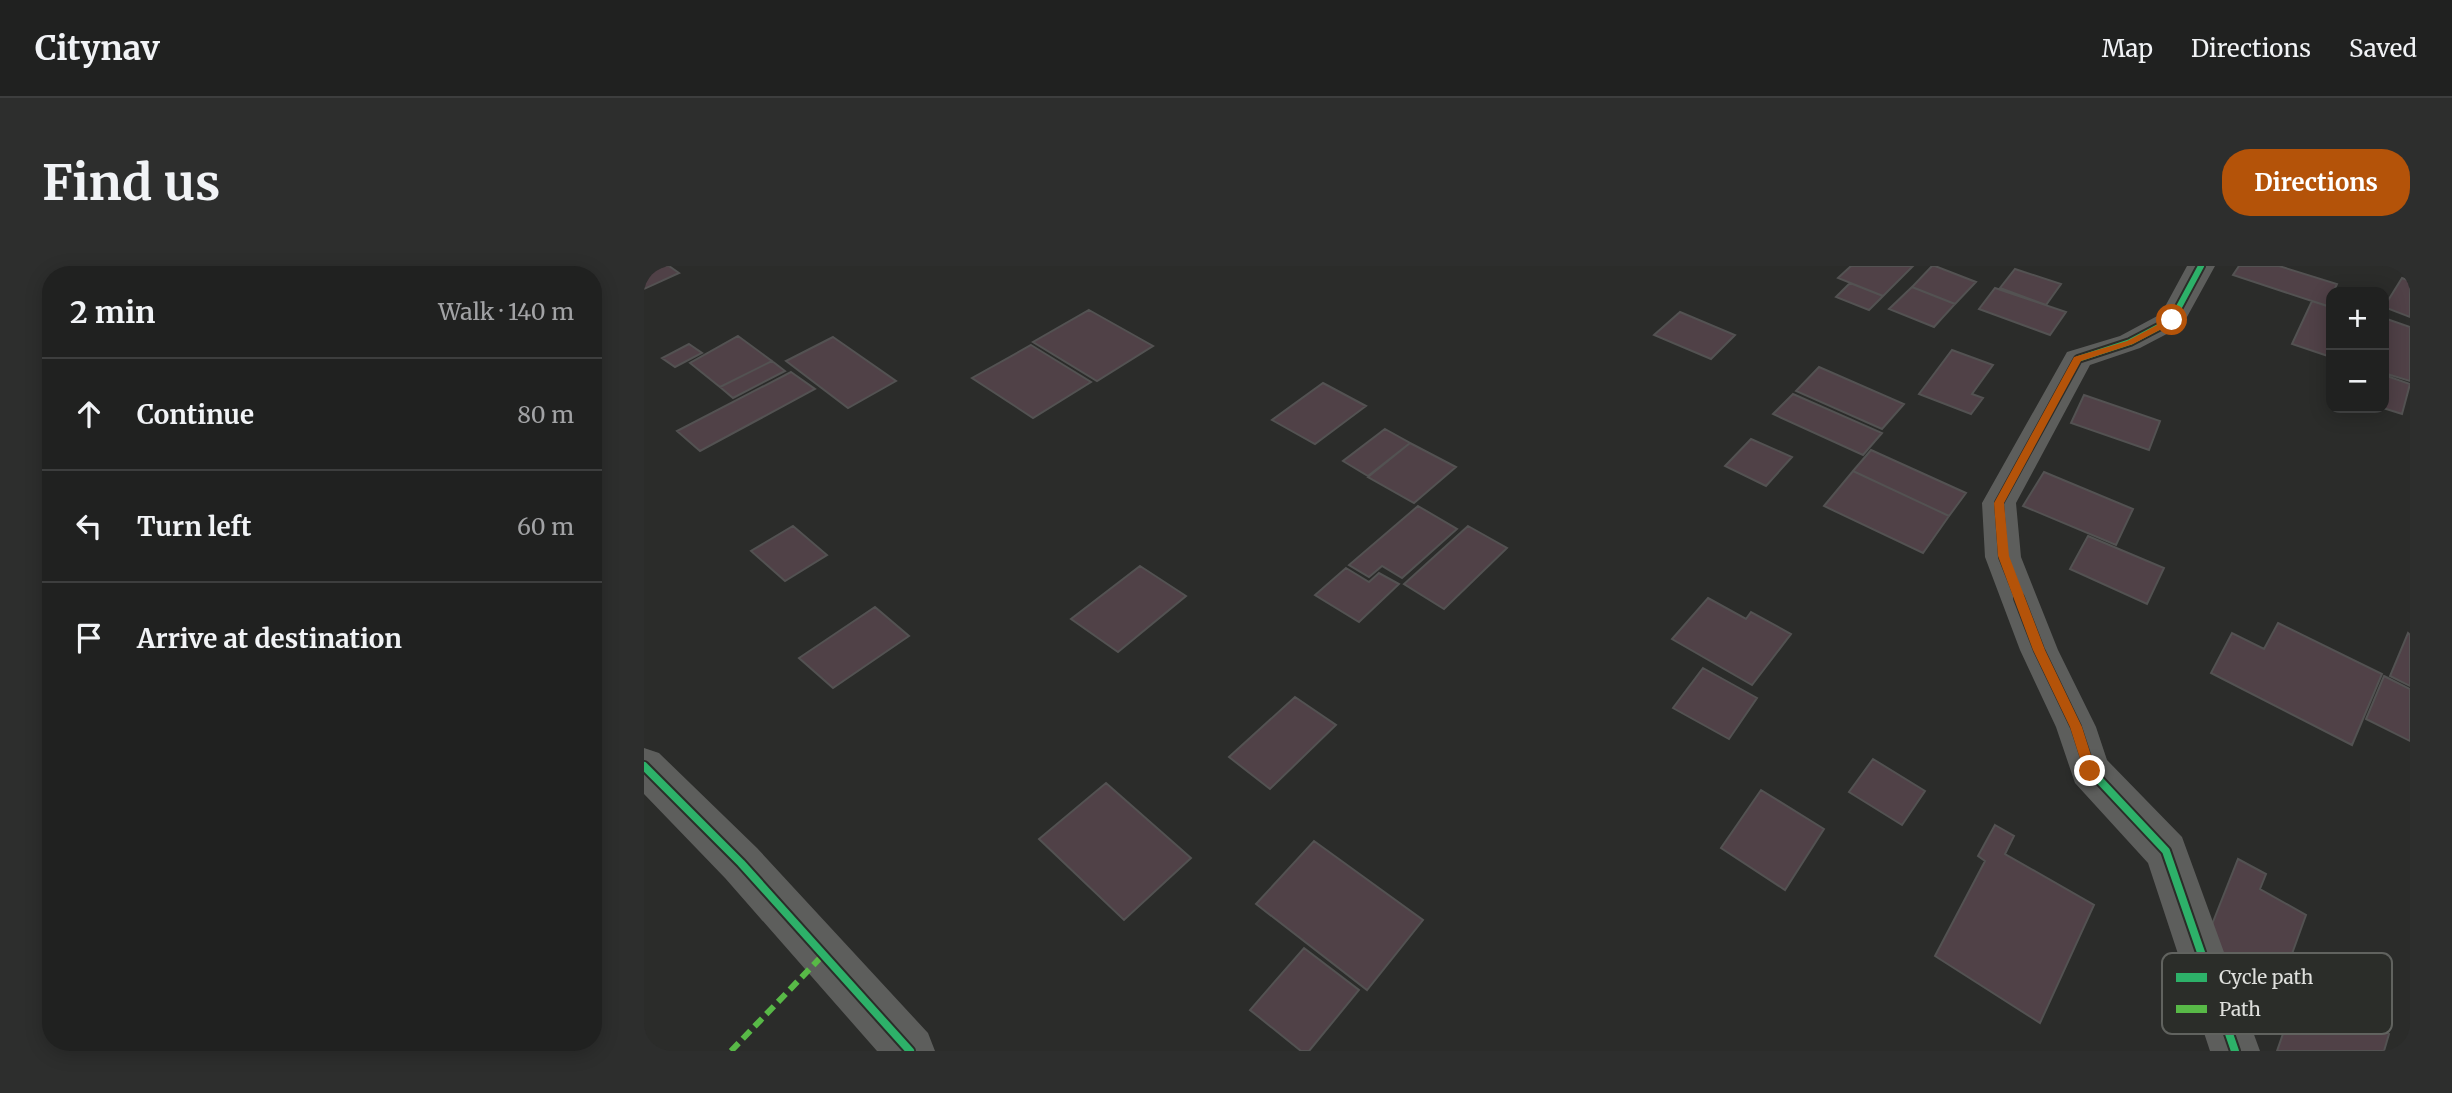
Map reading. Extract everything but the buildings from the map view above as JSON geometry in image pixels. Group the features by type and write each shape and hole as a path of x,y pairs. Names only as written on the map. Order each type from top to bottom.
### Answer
{"street":[{"path":"2201,266 2172,320 2130,342 2077,359 1999,503 2003,556 2039,650 2076,727 2090,771 2166,851 2201,953"},
{"path":"644,766 741,863 910,1051"},
{"path":"2229,1034 2235,1051"}],"marked path":[{"path":"731,1051 822,956"}],"cycle path":[{"path":"2201,266 2172,320 2130,342 2078,359 1999,503 2003,557 2039,650 2076,727 2090,770 2166,851 2201,953"},
{"path":"644,766 741,863 910,1051"},
{"path":"2229,1034 2235,1051"}],"route":[{"path":"2090,771 2076,727 2039,650 2003,556 1999,503 2077,359 2130,342 2172,320"}]}
